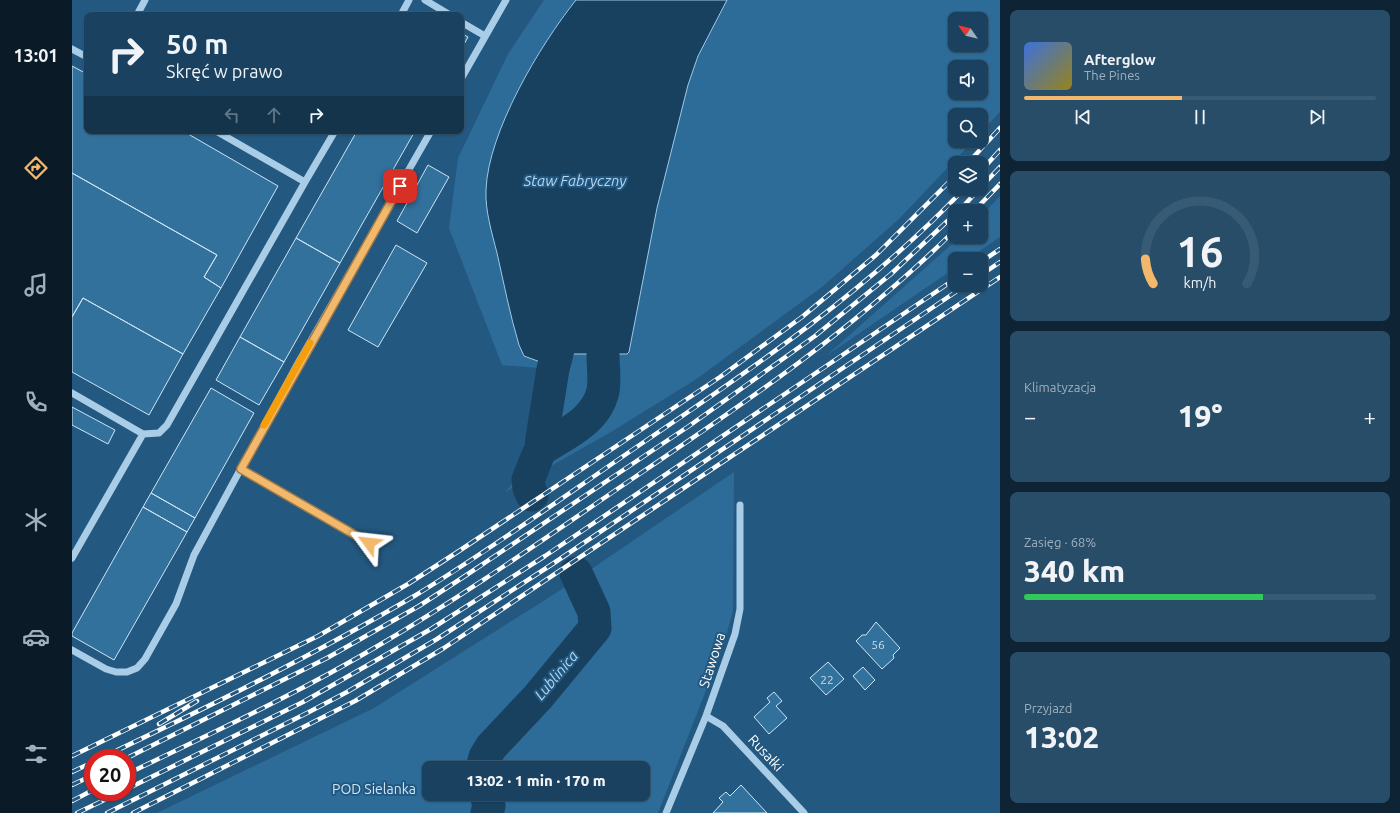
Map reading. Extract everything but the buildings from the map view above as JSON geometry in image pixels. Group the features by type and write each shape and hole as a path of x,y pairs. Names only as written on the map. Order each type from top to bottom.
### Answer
{"street":[{"path":"138,12 145,0"},
{"path":"403,12 409,0"},
{"path":"425,0 445,12"},
{"path":"464,73 506,0"},
{"path":"464,24 485,36"},
{"path":"72,49 84,55"},
{"path":"221,134 305,182"},
{"path":"72,393 143,434 159,433 166,425 333,134"},
{"path":"72,650 106,669 116,672 127,672 137,668 153,648 176,604 194,555 297,365 429,134"},
{"path":"72,558 143,434"},
{"path":"241,469 369,543"},
{"name":"Stawowa","path":"666,813 706,716 731,648 738,620 740,597 740,506"},
{"name":"Rusałki","path":"706,716 723,726 804,813"}],"green space":[{"path":"544,0 576,0 563,16 524,356 543,363 547,370 559,369 565,354 627,354 629,352 657,208 688,85 698,56 727,0 1000,0 1000,112 988,125 988,108 948,108 948,148 966,148 959,156 948,156 948,167 899,219 822,287 695,380 611,432 505,492 513,483 518,472 539,368 502,365 449,228 458,158 508,54"},
{"path":"1000,196 1000,237 978,252 948,252 948,273 826,356 952,244 988,244 988,209"},
{"name":"POD Sielanka","path":"734,472 733,611 723,647 658,813 157,813 374,708 559,591"}],"water":[{"name":"Staw Fabryczny","path":"576,0 727,0 698,56 688,85 657,208 629,352 627,354 565,354 559,369 546,370 543,363 524,356 519,345 489,222 486,190 489,167 496,142 518,90 547,41"}],"waterway":[{"path":"532,495 528,480 540,450 553,369 564,326"},
{"path":"540,450 578,426 594,411 603,391 603,354"},
{"name":"Lublinica","path":"484,761 491,747 538,697 595,628 594,612 576,573"},
{"name":"Lublinica","path":"487,813 489,806 488,801"}],"railway":[{"path":"974,156 1000,128"},
{"path":"988,163 1000,150"},
{"path":"988,180 1000,167"},
{"path":"72,756 318,636 408,584 459,551 720,377 802,317 876,255 948,183"},
{"path":"981,204 1000,184"},
{"path":"120,749 221,700 339,639 416,595 473,559 726,386 810,325 928,226 957,196"},
{"path":"965,204 973,196"},
{"path":"136,754 327,658 419,606 465,576 689,426 815,336 891,274 948,221"},
{"path":"136,770 319,679 413,625 477,584 719,420 801,361 880,298 948,237"},
{"path":"988,257 1000,249"},
{"path":"988,270 1000,262"},
{"path":"133,813 355,701 444,648 1000,277"},
{"path":"136,785 303,702 431,629 545,556 948,284"},
{"path":"107,813 347,692 437,639 551,565 956,292"},
{"path":"159,724 197,701"},
{"path":"72,772 84,766"},
{"path":"72,785 84,779"},
{"path":"72,801 84,795"},
{"path":"77,813 102,801"}],"slow traffic":[{"path":"264,425 310,343"}],"route":[{"path":"369,543 241,469 297,365 400,186"}]}
